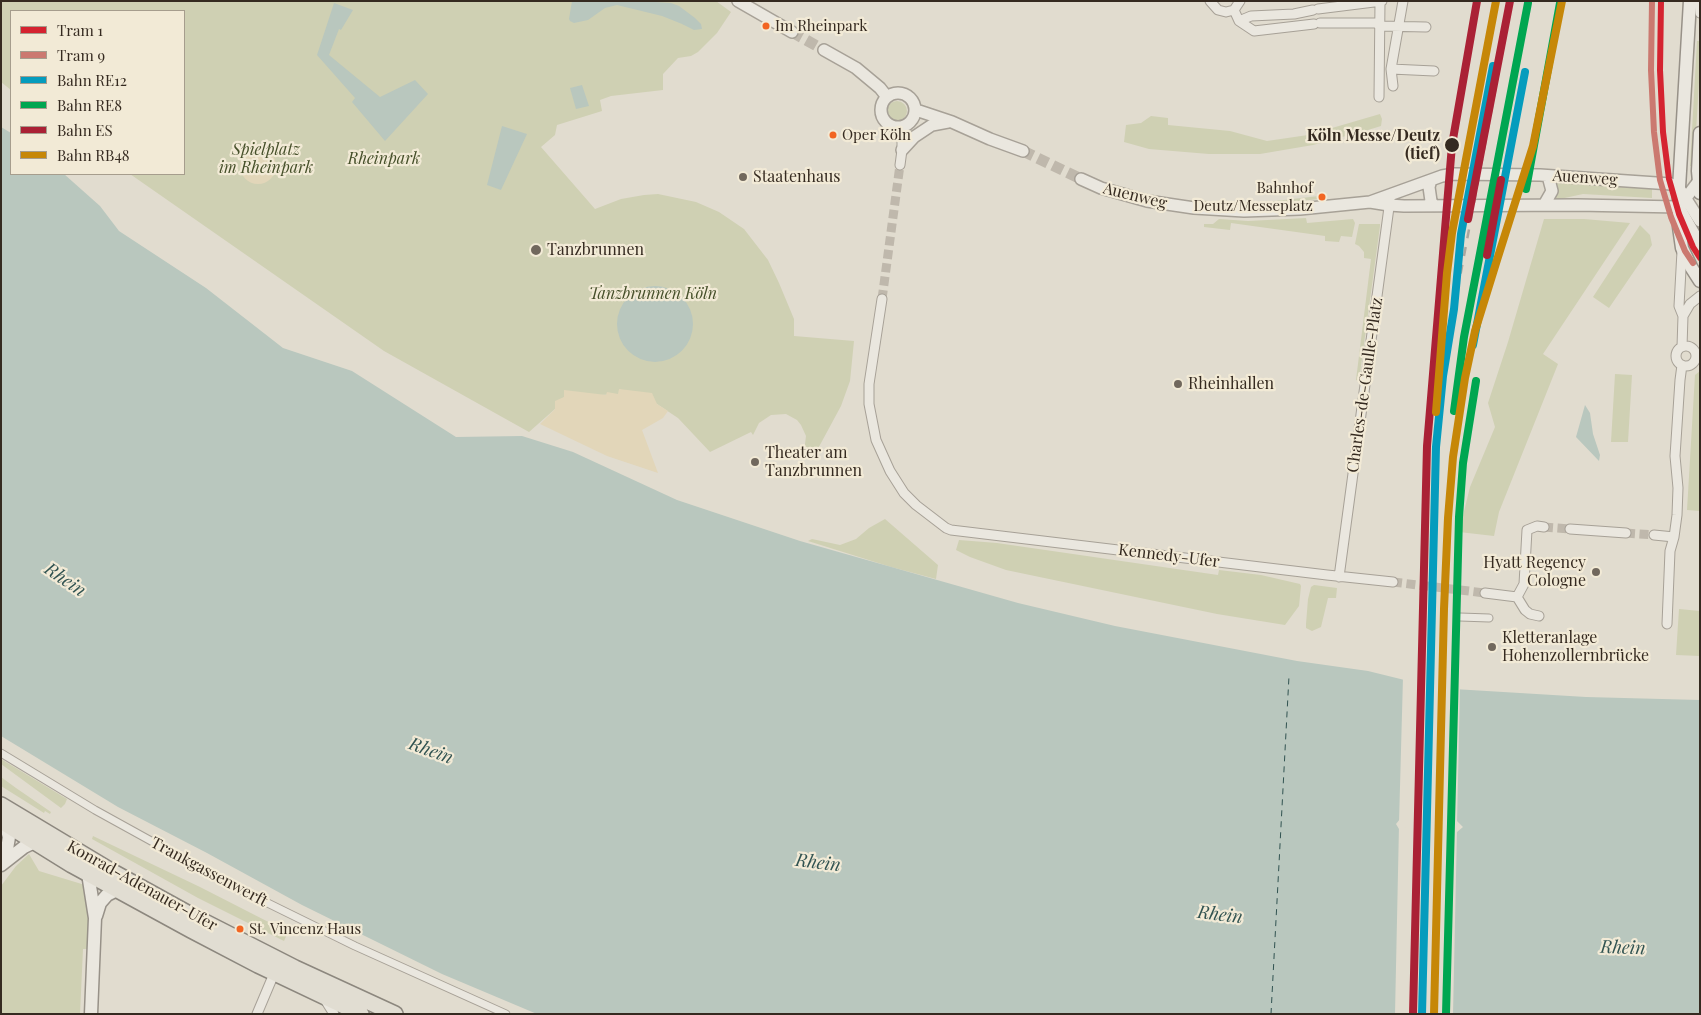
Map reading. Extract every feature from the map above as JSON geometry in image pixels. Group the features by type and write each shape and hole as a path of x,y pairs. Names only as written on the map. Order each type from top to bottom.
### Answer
{"main road":[{"path":"1690,1 1679,227 1682,248 1690,267 1700,281"},
{"path":"1699,188 1700,133"},
{"path":"1681,198 1700,245"},
{"name":"Konrad-Adenauer-Ufer","path":"1,805 83,855 277,966 322,996 361,1014"},
{"path":"2,822 7,830 8,837 3,863"},
{"name":"Konrad-Adenauer-Ufer","path":"2,822 117,890 277,966 395,1014"},
{"path":"3,863 34,842 44,838 55,838"},
{"path":"83,855 89,874 96,918"},
{"path":"91,1014 96,918 100,903 117,890"}],"street":[{"path":"738,1 792,32"},
{"path":"1210,1 1218,10 1226,12 1234,10 1240,1"},
{"path":"1379,85 1393,84 1391,69 1403,1"},
{"path":"1698,1 1700,13"},
{"path":"1239,21 1251,16 1294,14 1330,6 1381,2 1379,25 1379,97"},
{"path":"1234,10 1239,21 1254,31 1317,24 1426,27"},
{"path":"824,50 856,68 880,88 887,97"},
{"path":"1391,69 1434,71"},
{"path":"897,93 908,96 916,110 912,121 902,127 891,126 883,118 881,110 882,103 887,97 897,93"},
{"path":"916,110 952,122 1023,152"},
{"path":"902,150 914,137 932,125 952,122"},
{"path":"900,165 902,127"},
{"name":"Auenweg","path":"1081,179 1101,188 1147,201 1194,208 1300,209 1370,202 1431,180 1454,174 1548,176 1660,182 1671,184 1681,198"},
{"path":"1544,205 1552,191 1548,176"},
{"path":"1431,180 1429,187 1430,201 1433,205"},
{"path":"1699,188 1681,198 1700,221"},
{"name":"Charles-de-Gaulle-Platz","path":"1339,577 1392,193"},
{"name":"Auenweg","path":"1370,202 1389,206 1544,205 1681,198"},
{"path":"1682,248 1679,306 1682,316 1682,347 1676,354 1677,361 1682,365 1691,365 1696,358 1695,352 1692,348 1682,347"},
{"path":"1682,316 1690,304 1700,296"},
{"name":"Kennedy-Ufer","path":"882,299 868,387 869,404 876,440 890,471 904,493 916,506 946,528 1339,577 1393,582"},
{"path":"1667,624 1670,551 1674,537 1678,488 1675,456 1682,365"},
{"path":"1518,597 1524,584 1527,530 1537,526 1544,527"},
{"path":"1570,529 1626,533"},
{"path":"1654,535 1674,537"},
{"path":"1485,594 1518,597"},
{"path":"1518,597 1525,610 1530,614 1539,616"},
{"path":"1460,617 1489,618"},
{"name":"Trankgassenwerft","path":"1,753 96,810 228,884 355,946 506,1014"},
{"path":"257,1014 277,966"},
{"path":"322,996 334,1014"}],"green space":[{"name":"Rheinpark","path":"1,1 716,1 731,12 717,33 698,52 691,56 678,58 663,74 663,90 611,96 600,100 602,111 557,125 555,135 541,147 595,209 621,199 658,194 696,202 719,212 744,229 768,260 779,283 794,319 794,336 854,341 850,381 841,406 814,456 804,452 806,436 801,425 797,420 786,414 771,415 759,423 753,435 751,432 710,452 678,418 657,404 619,389 619,394 564,397 555,409 529,432 384,351 131,175 185,175 185,10 10,10 10,89 1,82"},
{"path":"1697,41 1700,41 1700,65 1694,166 1690,166"},
{"path":"897,101 904,104 907,111 904,118 897,121 890,118 887,111 890,104"},
{"path":"1380,114 1382,119 1381,126 1313,145 1260,154 1209,154 1149,149 1124,142 1126,125 1141,123 1151,116 1168,118 1168,125 1230,131 1267,141 1308,135"},
{"path":"1553,181 1652,187 1652,198 1583,194 1552,199"},
{"path":"1319,196 1319,199 1255,206 1185,202 1186,200 1257,203"},
{"path":"1306,218 1307,223 1353,219 1355,223 1352,237 1341,236 1339,242 1325,241 1325,236 1231,223 1230,230 1204,227 1204,224 1213,224 1219,219 1248,221"},
{"path":"1544,219 1584,219 1630,223 1543,354 1558,364 1499,512 1494,536 1459,532 1470,487 1495,427 1488,403"},
{"path":"1359,224 1380,224 1380,226 1359,381 1356,380 1371,259 1364,258 1364,252 1355,244"},
{"path":"1640,225 1650,235 1652,245 1609,308 1593,297"},
{"path":"1700,371 1700,511 1687,510 1695,375"},
{"path":"1615,374 1632,375 1628,442 1611,442"},
{"path":"885,519 938,565 936,579 808,541 812,539 840,545 856,539 869,528"},
{"path":"959,540 997,543 1218,575 1219,570 1261,575 1300,584 1299,606 1285,625 1217,614 1006,570 956,550"},
{"path":"1314,585 1337,588 1336,598 1328,598 1321,627 1312,631 1306,628 1306,624 1308,599 1311,587"},
{"path":"1679,609 1700,611 1700,656 1676,655"},
{"path":"1,759 67,799 65,804 61,808 1,764"},
{"path":"1,777 51,812 50,814 45,811 44,813 1,786"},
{"path":"93,836 200,887 288,932 284,941 198,898 92,839"},
{"path":"29,854 39,871 85,885 90,905 90,949 83,949 80,1014 1,1014 1,886 16,866"}],"sand":[{"path":"258,148 271,153 276,166 271,179 258,184 245,179 240,166 245,153"},
{"path":"619,389 652,393 657,404 668,411 663,418 642,430 658,473 607,456 540,424 555,409 555,401 564,397 564,390 606,395 607,392 618,394"}],"water":[{"path":"572,1 671,3 679,6 695,18 701,24 702,29 694,30 662,16 617,5 605,8 588,20 574,23 569,19"},
{"path":"334,3 353,10 341,30 339,29 329,55 380,97 415,80 428,94 385,141 352,102 355,98 317,55"},
{"path":"582,85 589,106 576,109 570,88"},
{"path":"502,126 527,134 501,190 487,185"},
{"name":"Rhein","path":"1,127 10,132 10,175 65,175 100,206 119,231 206,288 283,348 352,371 456,437 522,436 573,452 677,500 800,541 1018,603 1115,626 1297,661 1368,671 1437,688 1586,697 1700,700 1700,1014 537,1014 442,974 302,905 118,807 1,736","holes":["1400,819 1457,821 1463,827 1457,832 1399,829 1396,824"]},
{"name":"Tanzbrunnen","path":"655,286 670,289 682,297 690,309 693,324 690,339 682,351 670,359 655,362 640,359 628,351 620,339 617,324 620,309 628,297 640,289"},
{"path":"1585,405 1590,413 1593,434 1600,455 1599,461 1576,437"}],"pier":[{"path":"1403,677 1438,686 1460,687 1457,824 1401,821 1399,823"},
{"path":"1399,825 1401,827 1457,829 1453,1014 1395,1014"}],"ferry route":[{"path":"1271,1014 1289,676"}],"tunnel":[{"path":"792,32 824,50"},
{"path":"1023,151 1081,179"},
{"path":"882,299 900,165"},
{"path":"1544,527 1570,529"},
{"path":"1626,533 1654,535"},
{"path":"1393,582 1485,593"}],"railway":[{"path":"1454,309 1512,1"}],"tram line":[{"name":"9","path":"1652,1 1651,70 1654,132 1660,180 1671,217 1685,251 1693,263"},
{"name":"1","path":"1661,1 1660,70 1663,132 1669,179 1679,214 1693,247 1700,258"}],"rail line":[{"name":"ES","path":"1413,1014 1427,446 1452,145 1477,1"},
{"name":"RB48","path":"1436,412 1452,233 1496,1"},
{"name":"ES","path":"1468,219 1510,1"},
{"name":"RB48","path":"1434,1014 1444,609 1453,457 1465,378 1475,331 1533,146 1562,1"},
{"name":"RE8","path":"1454,411 1464,337 1528,3"},
{"name":"RE8","path":"1526,189 1560,3"},
{"name":"RE12","path":"1422,1014 1436,447 1443,376 1454,309 1461,234 1493,66"},
{"name":"RE12","path":"1473,345 1525,72"},
{"name":"ES","path":"1487,255 1501,180"},
{"name":"RE8","path":"1446,1014 1459,517 1463,463 1476,381"}],"place":[{"name":"Im Rheinpark","path":"766,26"},
{"name":"Oper Köln","path":"833,135"},
{"name":"Köln Messe/Deutz (tief)","path":"1452,145"},
{"name":"Staatenhaus","path":"743,177"},
{"name":"Bahnhof Deutz/Messeplatz","path":"1322,197"},
{"name":"Tanzbrunnen","path":"536,250"},
{"name":"Rheinhallen","path":"1178,384"},
{"name":"Theater am Tanzbrunnen","path":"755,462"},
{"name":"Hyatt Regency Cologne","path":"1596,572"},
{"name":"Kletteranlage Hohenzollernbrücke","path":"1492,647"},
{"name":"St. Vincenz Haus","path":"240,929"}],"park label":[{"name":"Spielplatz im Rheinpark","path":"266,159"},
{"name":"Tanzbrunnen Köln","path":"653,294"}]}
